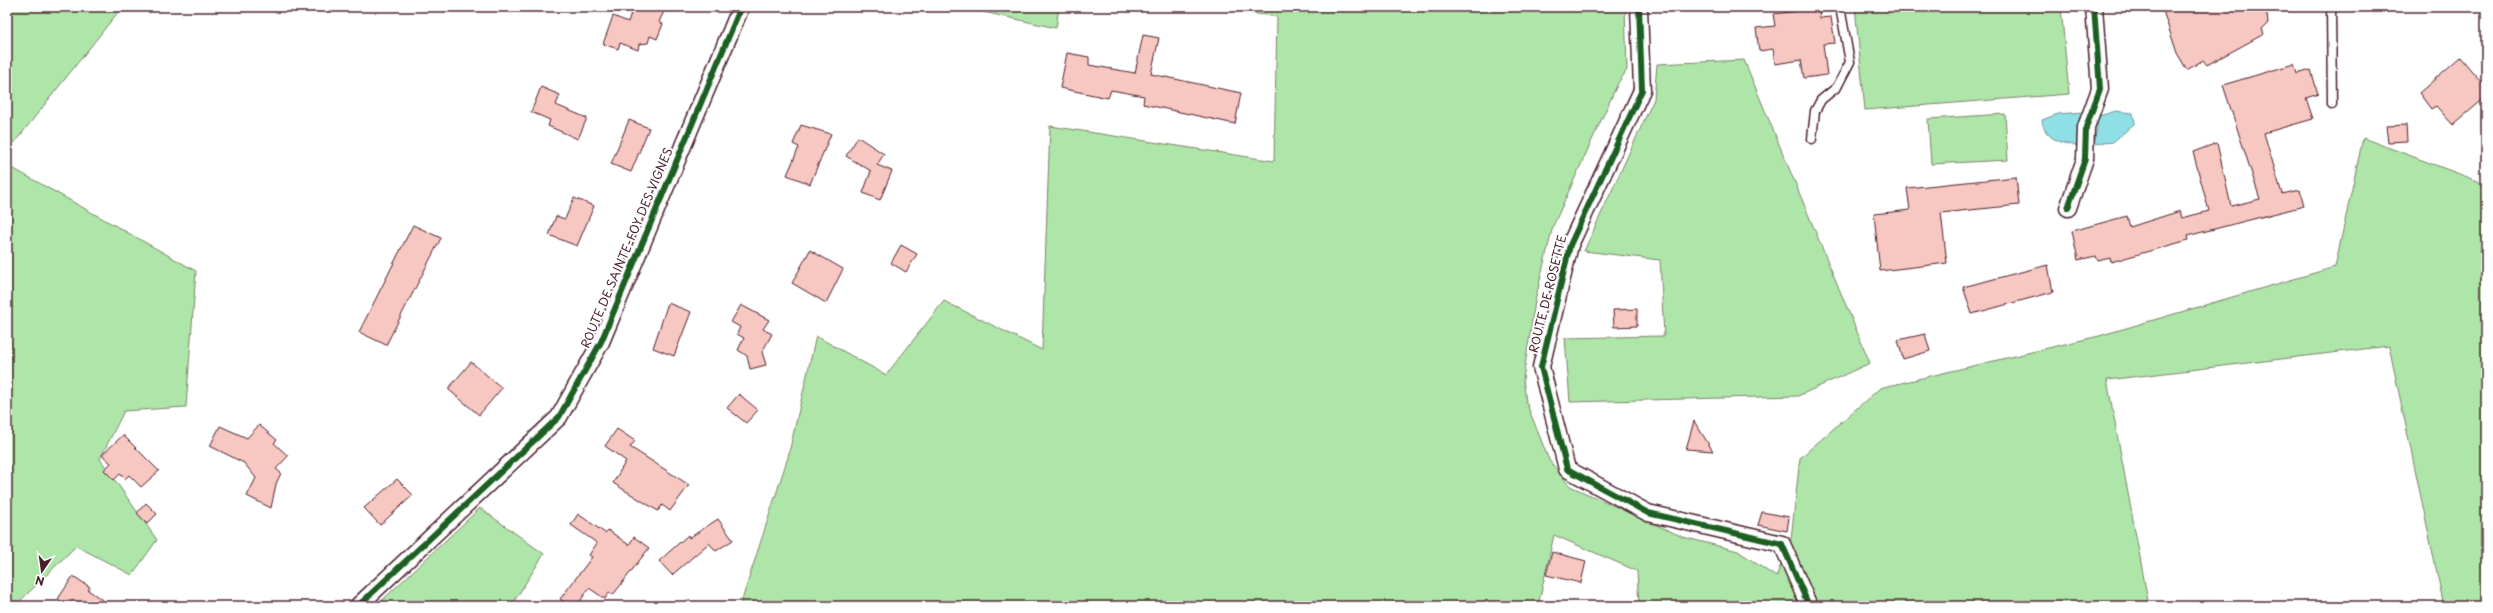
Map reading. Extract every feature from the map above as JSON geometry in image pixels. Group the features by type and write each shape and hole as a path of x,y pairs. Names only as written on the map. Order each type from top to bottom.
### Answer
{"street":[{"name":"ROUTE DE SAINTE-FOY DES VIGNES","path":"358,606 560,418 600,342 741,7"},
{"name":"ROUTE DE ROSETTE","path":"1640,7 1642,90 1570,245 1541,367 1568,469 1648,513 1782,544 1809,606"},
{"path":"2068,208 2085,159 2086,127 2100,89 2094,7"}],"lane":[{"path":"1812,139 1815,112 1821,100 1837,87 1850,62 1840,7"},
{"path":"2331,7 2332,104"}],"green space":[{"path":"7,7 122,7 7,152"},
{"path":"961,7 1059,7 1056,28"},
{"path":"1212,7 1625,7 1627,70 1618,83 1553,226 1535,301 1523,379 1526,402 1549,460 1570,486 1683,537 1738,551 1776,577 1791,539 1800,458 1880,388 2099,336 2335,267 2363,138 2478,181 2486,190 2486,606 2444,606 2389,346 2107,380 2149,606 1639,606 1637,571 1554,535 1538,606 740,606 788,457 816,336 886,375 944,301 1042,350 1050,126 1274,161 1277,17"},
{"path":"1855,7 2061,7 2069,94 1865,110"},
{"path":"1744,60 1870,363 1798,396 1570,402 1565,338 1664,336 1660,260 1584,251 1654,99 1657,64"},
{"path":"2005,114 2008,160 1931,164 1928,119"},
{"path":"7,165 196,271 186,407 124,411 100,459 157,540 132,575 76,546 15,606 7,606"},
{"path":"480,508 544,554 511,606 376,606"}],"water":[{"path":"2116,111 2133,113 2135,123 2113,142 2094,144 2099,116"},
{"path":"2084,112 2078,146 2054,139 2046,132 2043,126 2042,120 2058,114"}],"building":[{"path":"633,7 666,7 659,22 663,24 657,39 650,36 648,43 639,44 638,50 620,43 618,49 603,44 613,16 628,22"},
{"path":"1798,7 1819,7 1820,18 1831,17 1835,43 1823,44 1827,75 1804,78 1801,60 1775,64 1773,49 1759,51 1756,28 1775,26 1773,14 1799,11"},
{"path":"2180,7 2266,7 2268,23 2262,29 2264,34 2207,65 2203,60 2187,70 2177,53 2163,11"},
{"path":"1143,35 1159,38 1151,74 1241,93 1235,124 1143,104 1144,96 1111,90 1108,98 1060,88 1067,53 1089,57 1089,65 1135,73"},
{"path":"2460,57 2486,88 2486,97 2453,125 2436,106 2431,109 2419,93"},
{"path":"2294,64 2297,74 2311,70 2318,94 2306,98 2313,119 2264,133 2282,194 2300,190 2304,206 2187,236 2188,240 2111,262 2110,258 2098,261 2096,256 2078,260 2072,231 2127,216 2130,227 2180,211 2182,218 2209,211 2193,152 2217,143 2231,206 2260,199 2223,85"},
{"path":"541,87 560,95 556,105 587,118 578,139 548,126 550,120 531,112"},
{"path":"629,120 649,128 631,172 611,164"},
{"path":"801,125 831,134 810,184 787,175 799,147 793,144"},
{"path":"2406,125 2407,141 2388,142 2386,126"},
{"path":"858,137 884,154 877,165 892,171 880,200 863,193 871,171 846,156"},
{"path":"2016,177 2019,205 1941,213 1947,263 1880,271 1874,214 1910,210 1907,188"},
{"path":"574,198 594,206 577,246 549,235 556,216 565,219"},
{"path":"413,225 441,238 386,345 359,332"},
{"path":"901,245 917,254 906,272 891,263"},
{"path":"810,250 843,269 826,303 792,283"},
{"path":"2048,265 2053,292 1972,314 1963,287"},
{"path":"668,303 691,312 674,356 653,348"},
{"path":"741,305 769,320 763,329 772,334 762,352 766,365 750,369 747,356 738,350 744,338 737,334 740,327 731,322"},
{"path":"1637,309 1637,326 1614,327 1613,310"},
{"path":"1925,334 1930,351 1903,359 1898,340"},
{"path":"471,362 502,388 479,415 448,389"},
{"path":"739,394 758,410 746,423 727,408"},
{"path":"1694,421 1713,451 1686,449"},
{"path":"259,425 277,440 274,443 288,456 276,469 281,473 276,484 271,508 247,496 256,478 244,463 210,446 220,426 247,438"},
{"path":"617,429 635,441 630,447 689,485 670,511 662,505 658,511 613,483 626,461 605,446"},
{"path":"123,435 159,471 141,487 129,475 125,479 120,474 114,480 104,470 111,463 102,455"},
{"path":"397,479 413,495 380,525 364,508"},
{"path":"146,503 157,514 147,524 137,513"},
{"path":"1762,512 1789,517 1787,531 1758,525"},
{"path":"578,514 605,533 608,530 629,545 634,537 649,548 613,595 609,592 605,599 589,588 577,606 570,606 560,599 592,557 589,555 597,543 571,525"},
{"path":"718,519 733,540 716,551 709,543 672,575 659,561 688,535 689,538"},
{"path":"1552,552 1586,561 1581,583 1546,575"},
{"path":"73,576 90,587 88,590 111,606 68,606 58,599"}],"cycle path":[{"path":"358,606 559,417 601,342 741,7"},
{"path":"1639,7 1642,90 1570,245 1541,367 1567,469 1648,513 1782,544 1809,606"},
{"path":"2068,208 2085,159 2086,127 2100,89 2094,7"}]}
